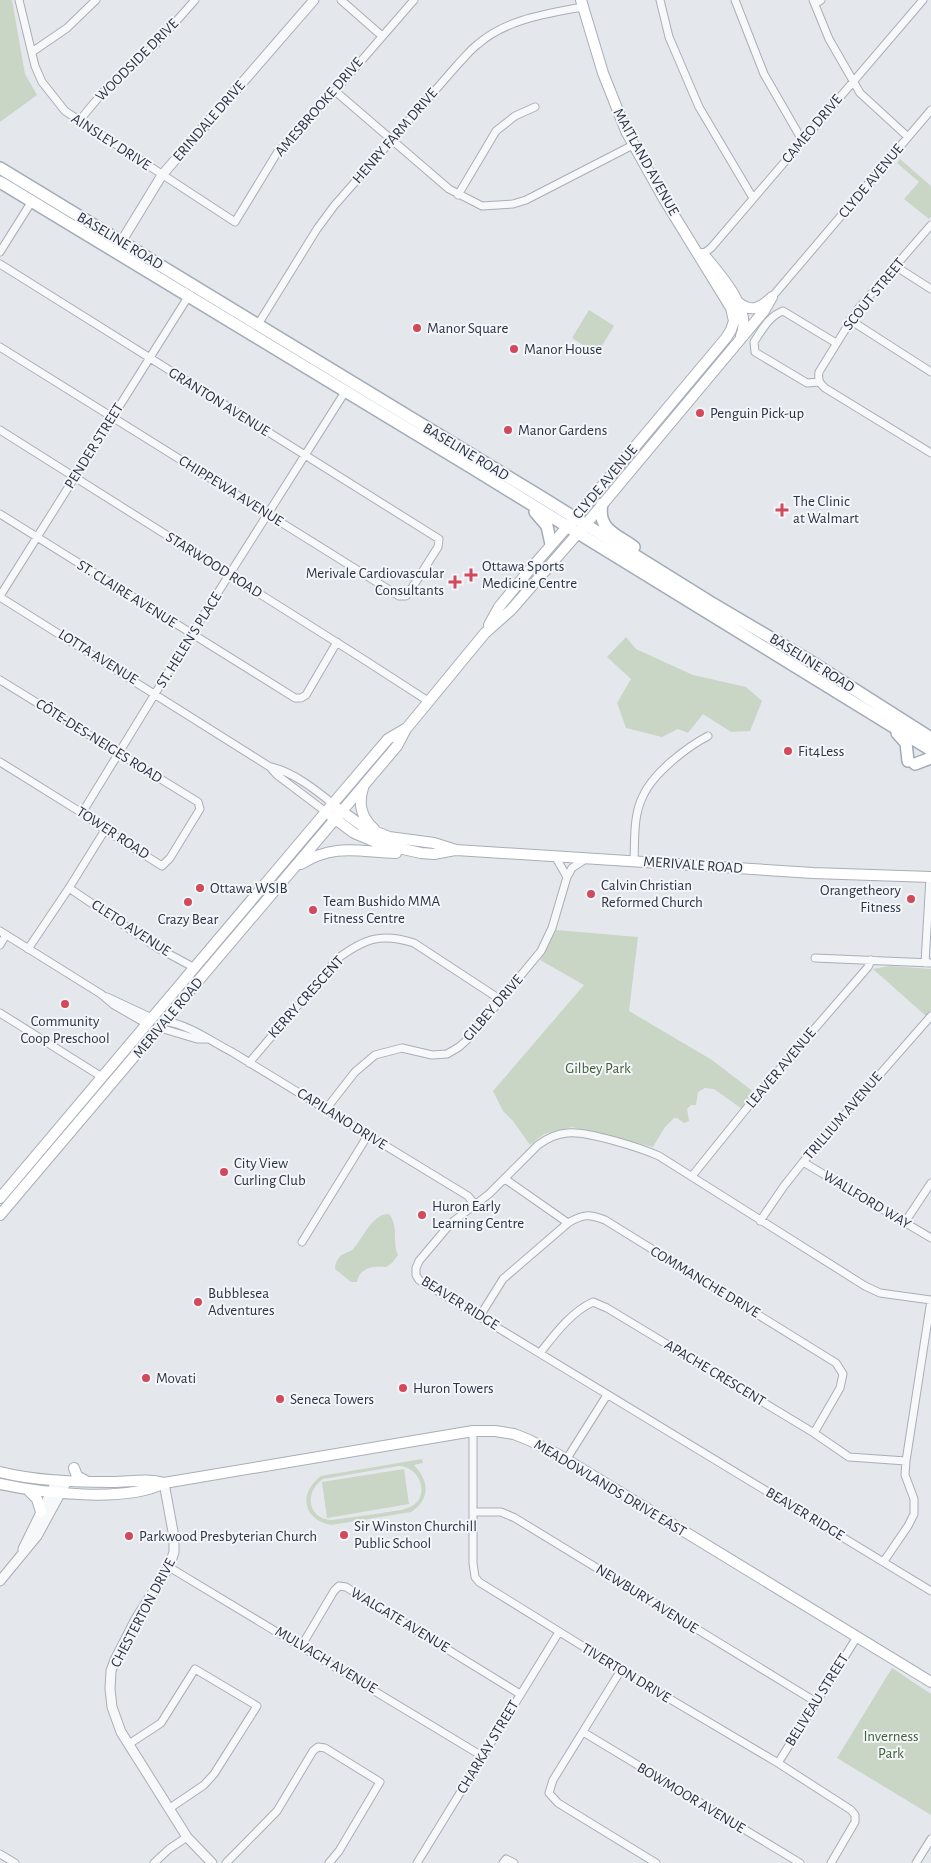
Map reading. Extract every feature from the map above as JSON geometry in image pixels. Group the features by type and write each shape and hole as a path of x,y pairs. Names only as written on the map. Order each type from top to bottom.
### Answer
{"main road":[{"name":"MAITLAND AVENUE","path":"582,3 613,100 633,145 688,236 738,302 743,313 744,326 738,342"},
{"name":"BASELINE ROAD","path":"0,168 118,247 188,297 345,392 402,419 525,502 576,526 670,577 813,663 927,743"},
{"name":"BASELINE ROAD","path":"0,182 118,247 193,285 807,674 884,722 927,743"},
{"name":"MAITLAND AVENUE","path":"701,255 731,308 734,321 729,334"},
{"path":"738,302 745,308 751,309 762,306 772,297"},
{"name":"CLYDE AVENUE","path":"485,633 499,606 551,544 602,504 764,311 772,297"},
{"name":"CLYDE AVENUE","path":"338,815 397,746 406,728 485,633 511,610 729,334"},
{"path":"689,383 694,394"},
{"path":"525,502 547,526 551,544"},
{"path":"602,504 601,515 604,525 649,558 670,577"},
{"path":"807,674 813,663"},
{"path":"884,722 902,737 911,762 931,758"},
{"name":"CLYDE AVENUE","path":"330,808 388,739 406,728"},
{"path":"364,784 360,802 362,812 368,824 380,834"},
{"name":"MERIVALE ROAD","path":"0,1198 193,967 330,808 354,833 373,842 421,853 434,854 456,850 813,874 930,877"},
{"name":"MERIVALE ROAD","path":"338,815 380,834 434,843 456,850"},
{"name":"MERIVALE ROAD","path":"0,1215 163,1025 338,815"},
{"path":"294,869 315,856 334,850 421,853"},
{"path":"12,1184 19,1193"},
{"name":"MEADOWLANDS DRIVE EAST","path":"0,1484 56,1493 117,1493 155,1487 164,1483 473,1431 495,1431 514,1434 543,1446 931,1682"},
{"path":"74,1468 77,1476 87,1482"},
{"name":"MEADOWLANDS DRIVE EAST","path":"0,1472 62,1481 155,1480 164,1483"},
{"path":"29,1490 37,1499 41,1512"}],"street":[{"name":"AINSLEY DRIVE","path":"19,0 32,52 42,82 64,111 235,222"},
{"path":"32,52 66,28 96,0"},
{"name":"WOODSIDE DRIVE","path":"79,121 103,92 156,44 194,0"},
{"name":"ERINDALE DRIVE","path":"118,247 162,175 314,0"},
{"path":"341,0 382,36"},
{"name":"AMESBROOKE DRIVE","path":"235,222 277,153 334,92 414,0"},
{"path":"660,0 669,37 699,107 753,198"},
{"path":"736,0 764,74 802,140"},
{"name":"CAMEO DRIVE","path":"701,255 711,248 923,0"},
{"path":"816,1 829,39 852,82 860,93 908,137"},
{"name":"HENRY FARM DRIVE","path":"257,326 317,229 334,206 478,43 502,28 528,17 582,3"},
{"path":"334,92 449,189 482,206 513,204 526,200 633,145"},
{"path":"458,194 496,132 515,116 535,107"},
{"name":"CLYDE AVENUE","path":"772,297 931,110"},
{"path":"0,252 32,201"},
{"name":"SCOUT STREET","path":"819,382 819,372 850,320 931,225"},
{"name":"GRANTON AVENUE","path":"0,264 439,539"},
{"path":"895,266 931,289"},
{"name":"PENDER STREET","path":"0,597 188,297"},
{"path":"836,343 783,311 776,314 754,342 756,352 770,361 807,383 819,382 825,388 931,453"},
{"path":"850,320 931,372"},
{"name":"CHIPPEWA AVENUE","path":"0,347 399,596 406,596 410,591 438,547 439,539"},
{"name":"ST. HELEN'S PLACE","path":"82,812 345,392"},
{"name":"STARWOOD ROAD","path":"0,430 337,642 428,702"},
{"name":"ST. CLAIRE AVENUE","path":"0,514 192,635 299,699 306,695 337,642"},
{"name":"LOTTA AVENUE","path":"0,597 270,767 280,769 290,775 330,808"},
{"name":"CÔTE-DES-NEIGES ROAD","path":"0,680 198,802"},
{"path":"634,861 638,812 642,796 647,788 678,755 708,736"},
{"name":"TOWER ROAD","path":"0,762 82,812 162,866 170,858 200,809 198,802"},
{"path":"28,949 106,830"},
{"path":"555,856 567,878"},
{"name":"GILBEY DRIVE","path":"326,1108 355,1072 375,1055 402,1048 432,1056 447,1054 469,1038 541,951 552,928 567,878 572,868 588,858"},
{"path":"815,958 928,963 930,877"},
{"name":"CLETO AVENUE","path":"69,888 156,947 193,967"},
{"path":"0,945 3,933 101,994 114,1005 149,1021"},
{"name":"KERRY CRESCENT","path":"248,1062 337,959 355,946 373,938 400,939 414,943 501,1000"},
{"name":"LEAVER AVENUE","path":"692,1176 868,966 871,960"},
{"path":"0,1013 102,1077"},
{"name":"TRILLIUM AVENUE","path":"760,1221 803,1162 931,1016"},
{"name":"CAPILANO DRIVE","path":"149,1021 201,1033 207,1039 326,1108 368,1136 468,1196 475,1204"},
{"name":"BEAVER RIDGE","path":"931,1300 880,1293 652,1153 583,1134 568,1133 544,1140 505,1179 451,1223 419,1261 416,1268 416,1275 419,1280 931,1591"},
{"path":"302,1242 368,1136"},
{"name":"WALLFORD WAY","path":"803,1162 931,1238"},
{"path":"480,1316 503,1279 568,1222 505,1179"},
{"path":"905,1222 931,1183"},
{"name":"COMMANCHE DRIVE","path":"568,1222 579,1216 593,1215 605,1220 836,1363 843,1374 840,1388 814,1433"},
{"path":"884,1561 914,1514 914,1499 905,1475 906,1461 931,1300"},
{"name":"APACHE CRESCENT","path":"540,1353 559,1329 585,1306 593,1302 607,1308 814,1433 850,1457 906,1461"},
{"path":"566,1460 606,1395"},
{"name":"TIVERTON DRIVE","path":"473,1431 473,1563 475,1577 485,1587 851,1810 855,1815 855,1822 831,1863"},
{"path":"0,1581 37,1536 62,1481"},
{"name":"CHESTERTON DRIVE","path":"164,1483 174,1537 174,1552 169,1566 136,1619 111,1671 110,1689 112,1706 121,1732 187,1837 212,1863"},
{"path":"19,1556 41,1512 56,1493"},
{"name":"NEWBURY AVENUE","path":"474,1512 501,1512 515,1518 816,1702"},
{"name":"MULVAGH AVENUE","path":"169,1566 482,1756"},
{"name":"WALGATE AVENUE","path":"302,1645 334,1591 339,1586 346,1587 520,1694"},
{"name":"CHARKAY STREET","path":"418,1863 559,1632"},
{"name":"BELIVEAU STREET","path":"778,1764 856,1636"},
{"path":"129,1744 161,1723 195,1669 257,1706 214,1774 204,1785 170,1808"},
{"path":"621,1670 553,1780 548,1793 558,1804 656,1863"},
{"name":"BOWMOOR AVENUE","path":"584,1732 800,1863"},
{"path":"226,1863 276,1811 313,1751 318,1747 325,1748 380,1782 339,1851 329,1863"},
{"path":"154,1863 169,1849 187,1837"},
{"path":"916,1863 931,1839"},
{"path":"0,1854 15,1863"},
{"path":"503,1863 506,1859 514,1863"}],"green space":[{"path":"0,0 12,0 25,74 37,95 0,122"},
{"path":"900,159 931,186 931,217 929,219 904,199 919,182 897,163"},
{"path":"589,310 614,326 597,354 572,338"},
{"path":"626,637 636,649 693,675 746,687 762,701 750,731 731,732 703,714 688,733 678,729 662,737 626,728 617,703 631,679 607,657"},
{"name":"Gilbey Park","path":"556,930 638,937 629,1011 712,1060 755,1093 742,1109 714,1089 705,1088 698,1092 696,1105 691,1105 687,1109 689,1121 684,1123 674,1118 665,1127 653,1147 572,1127 544,1134 530,1145 513,1121 503,1111 493,1091 584,985 540,960"},
{"path":"890,966 931,969 931,1011 926,1016 873,969"},
{"path":"389,1214 394,1224 395,1245 398,1255 386,1267 368,1268 361,1273 357,1282 351,1282 335,1269 337,1260 352,1250 377,1218"},
{"path":"422,1459 423,1463 414,1465 423,1477 426,1490 422,1501 411,1512 331,1525 314,1518 309,1512 307,1505 309,1490 321,1476","holes":["399,1466 407,1468 418,1477 422,1490 420,1497 410,1507 332,1520 317,1515 313,1510 311,1497 317,1484 323,1479"]},
{"path":"404,1469 409,1504 327,1518 322,1482"},
{"name":"Inverness Park","path":"892,1668 931,1694 931,1815 837,1758"}],"place":[{"name":"Manor Square","path":"417,328"},
{"name":"Manor House","path":"514,349"},
{"name":"Penguin Pick-up","path":"700,413"},
{"name":"Manor Gardens","path":"508,430"},
{"name":"The Clinic at Walmart","path":"782,510"},
{"name":"Ottawa Sports Medicine Centre","path":"471,575"},
{"name":"Merivale Cardiovascular Consultants","path":"455,582"},
{"name":"Fit4Less","path":"788,751"},
{"name":"Ottawa WSIB","path":"200,888"},
{"name":"Calvin Christian Reformed Church","path":"591,894"},
{"name":"Orangetheory Fitness","path":"911,899"},
{"name":"Crazy Bear","path":"188,902"},
{"name":"Team Bushido MMA Fitness Centre","path":"313,910"},
{"name":"Community Coop Preschool","path":"65,1004"},
{"name":"City View Curling Club","path":"224,1172"},
{"name":"Huron Early Learning Centre","path":"422,1215"},
{"name":"Bubblesea Adventures","path":"198,1302"},
{"name":"Movati","path":"146,1378"},
{"name":"Huron Towers","path":"403,1388"},
{"name":"Seneca Towers","path":"280,1399"},
{"name":"Sir Winston Churchill Public School","path":"344,1535"},
{"name":"Parkwood Presbyterian Church","path":"129,1536"}]}
